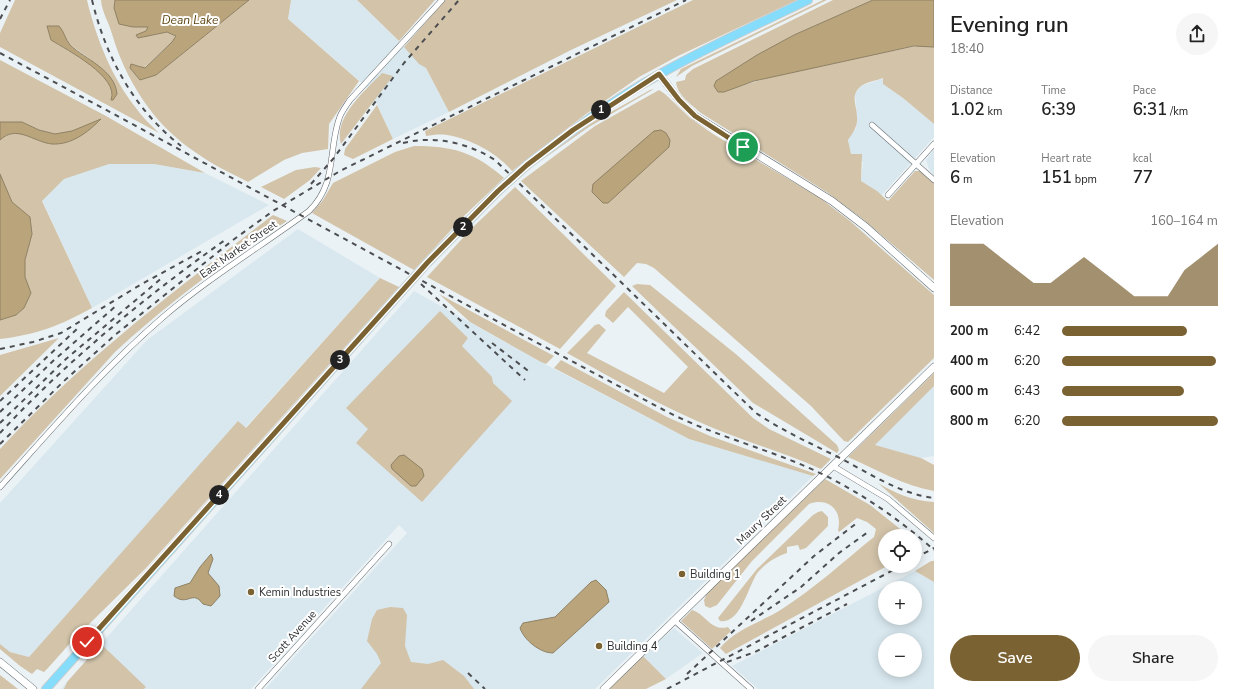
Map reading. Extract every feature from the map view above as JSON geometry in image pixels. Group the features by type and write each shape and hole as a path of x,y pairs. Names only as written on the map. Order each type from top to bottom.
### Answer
{"main road":[{"path":"46,689 428,262 498,191 527,165 600,111 659,74 706,49 808,0"},
{"path":"659,74 679,100 695,116 832,201 866,227 934,288"},
{"name":"Maury Street","path":"604,689 934,367"},
{"path":"0,662 33,689"}],"street":[{"name":"East Market Street","path":"0,487 116,359 157,322 317,204 324,193 329,178 335,133 342,111 350,100 442,0"},
{"path":"872,125 934,180"},
{"path":"888,195 934,144"},
{"path":"833,466 888,499 934,538"},
{"name":"Scott Avenue","path":"258,689 389,544"},
{"path":"674,620 751,689"}],"shaded area":[{"path":"15,0 87,0 100,43 119,84 138,111 159,133 0,47 0,33","holes":["47,26 53,26 66,38 69,44 90,59 116,87 113,95 105,78 97,70 78,56 51,40"]},
{"path":"101,0 115,0 114,8 133,27 148,27 146,31 137,35 153,35 167,32 176,36 172,42 144,68 137,65 130,68 140,80 156,75 249,0 291,0 288,19 359,81 329,124 328,149 302,153 284,160 248,182 201,156 180,141 167,129 143,100 125,68"},
{"path":"291,0 357,0 426,68 449,112 393,139 371,91 288,19"},
{"path":"357,0 435,0 399,41"},
{"path":"445,0 677,0 571,50 449,112 426,68 419,64 404,47"},
{"path":"693,0 797,0 678,56 639,77 586,114 512,171 499,158 474,143 447,135 426,136 425,131"},
{"path":"823,0 827,0 692,66 676,77 681,69"},
{"path":"833,0 873,0 794,35 757,55 716,81 724,92 786,73 828,64 913,47 934,47 934,124 903,98 883,84 883,78 865,84 857,90 855,94 855,101 857,123 848,140 851,154 862,154 861,181 877,191 888,201 915,171 920,171 934,183 934,280 864,220 828,193 701,113 682,95 677,87 676,82 685,80 686,75 693,69"},
{"path":"0,60 106,116 205,173 154,164 109,164 64,179 42,201 92,308 70,319 37,332 0,339 0,320 16,315 24,308 31,293 25,277 25,260 32,234 30,217 12,202 0,174 0,140 7,135 19,133 45,142 66,142 78,137 100,120 72,131 55,134 39,130 22,122 0,122"},
{"path":"382,73 393,76 341,144 340,134 346,114 352,105"},
{"path":"884,78 883,84 903,98 934,124 934,137 881,196 861,181 863,162 851,154 848,140 856,128 857,117 855,93 861,86"},
{"path":"654,89 589,127 539,162 588,125"},
{"path":"659,90 690,118 713,134 820,198 850,221 934,295 934,358 848,442 844,441 811,406 654,268 646,264 637,263 624,277 521,181 595,126"},
{"path":"377,105 393,139 353,159 344,155 345,149"},
{"path":"414,146 440,147 462,152 483,162 504,178 465,215 414,270 312,213 323,200 333,183 395,152"},
{"path":"934,149 934,176 929,169 926,160"},
{"path":"108,164 154,164 205,173 269,205 92,308 42,200 64,179"},
{"path":"315,167 321,168 310,180 284,199 261,187 296,170"},
{"path":"515,187 616,286 560,349 427,277 471,229"},
{"path":"273,215 287,221 198,283 135,334 115,352 0,479 0,449 31,416 97,355 166,298"},
{"path":"298,229 380,278 245,428 238,422 29,657 10,652 0,644 0,503 147,340"},
{"path":"380,278 399,287 146,568 72,641 44,672 37,669 32,674 0,649 0,644 10,652 29,657 238,421 246,428"},
{"path":"637,284 650,285 737,355 837,445 839,450 837,453 753,403 632,286"},
{"name":"Kemin Industries","path":"414,291 541,362 689,439 813,476 595,689 265,689 407,533 399,525 251,689 61,689"},
{"path":"624,292 753,418 769,429 831,459 821,469 713,428 657,402 567,353 595,325 599,324 606,330 587,353 664,393 688,367 628,307 613,323 605,316 606,311"},
{"path":"439,294 554,356 546,364 541,362 470,322"},
{"path":"440,311 468,338 462,346 492,377 493,383 512,401 422,502 356,443 368,429 346,408"},
{"path":"59,338 0,396 0,355"},
{"path":"561,360 667,417 710,436 816,474 813,476 689,439 554,368"},
{"path":"934,373 934,386 875,445 921,458 934,465 934,491 923,489 901,481 848,457"},
{"path":"934,386 934,456 921,458 874,445"},
{"path":"825,479 870,505 900,529 878,529 878,571 726,654 720,648 726,641 749,626 774,614 794,601 874,537 876,529 867,522 857,518 839,532 838,517 836,511 832,507 822,502 809,504 752,561 717,605 710,608 705,606 704,600 707,593"},
{"path":"878,483 904,496 934,502 934,533"},
{"path":"822,511 828,517 828,526 806,548 800,550 798,545 787,547 787,553 775,558 764,566 755,577 744,602 734,617 720,621 718,618 757,569 813,515"},
{"path":"931,561 934,561 934,582 918,573 922,573 922,567"},
{"path":"911,573 918,573 934,582 934,689 758,689 732,666 878,590 878,625 922,625 922,581 896,581"},
{"path":"390,607 403,608 407,615 405,646 411,662 428,664 443,660 464,676 474,689 361,689 381,663 377,654 367,641 372,619 377,610"},
{"path":"692,610 697,612 713,625 722,628 728,627 731,631 712,649 681,621"},
{"path":"674,628 703,653 666,679 643,656"},
{"path":"101,644 146,687 144,689 64,689 67,682"},
{"path":"643,656 666,679 646,689 609,689"},
{"path":"0,675 18,689 0,689"}],"water":[{"name":"Dean Lake","path":"115,0 249,0 156,75 140,80 130,68 131,64 145,68 172,42 176,36 167,32 138,38 136,35 146,31 148,27 133,27 119,24 114,8"},
{"path":"873,0 934,0 934,47 914,46 754,81 724,92 718,92 714,86 716,81 757,55 794,35"},
{"path":"47,26 59,26 70,45 111,78 117,94 113,100 111,100 112,91 108,82 90,65 51,40"},
{"path":"101,119 91,129 79,137 59,144 45,143 19,134 6,135 0,140 0,122 22,122 39,130 55,134 72,131"},
{"path":"661,130 666,133 670,140 669,147 608,203 603,203 592,192 593,184 654,131"},
{"path":"0,174 12,202 30,217 32,234 25,260 25,277 31,293 24,308 16,315 0,320"},
{"path":"404,455 422,469 424,476 416,486 411,486 392,469 391,465 399,456"},
{"path":"211,554 213,559 208,573 219,586 220,596 211,606 203,604 196,598 183,600 174,596 175,588 190,583 200,567"},
{"path":"596,580 606,590 609,602 553,653 543,651 533,645 525,637 520,628 523,623 555,617 591,582"}],"railway":[{"path":"0,19 10,0"},
{"path":"92,0 105,42 124,81 149,116 181,146"},
{"path":"311,184 333,159 404,63 459,0"},
{"path":"0,444 64,381 115,335 233,240 273,211 340,171 686,0"},
{"path":"0,53 662,409 693,424 810,468 848,488 884,510 934,550"},
{"path":"403,143 427,140 451,142 474,149 495,160 756,413 787,432 886,483 922,496 934,498"},
{"path":"0,433 52,380 80,355 136,307 225,240"},
{"path":"0,349 33,342 61,333 140,285 202,251"},
{"path":"0,423 66,359 163,277"},
{"path":"421,284 525,380"},
{"path":"0,412 53,361 117,305"},
{"path":"0,401 78,328"},
{"path":"492,343 531,373"},
{"path":"687,674 814,556 858,522"},
{"path":"751,621 801,587 839,553 868,532"},
{"path":"922,554 934,548"},
{"path":"667,689 888,573"},
{"path":"727,662 755,652 847,604"},
{"path":"468,673 485,689"}],"place":[{"name":"Building 1","path":"682,574"},
{"name":"Kemin Industries","path":"251,592"},
{"name":"Building 4","path":"599,646"}],"route":[{"path":"87,642 428,262 498,191 527,165 573,130 659,74 679,100 695,116 743,147"}]}
